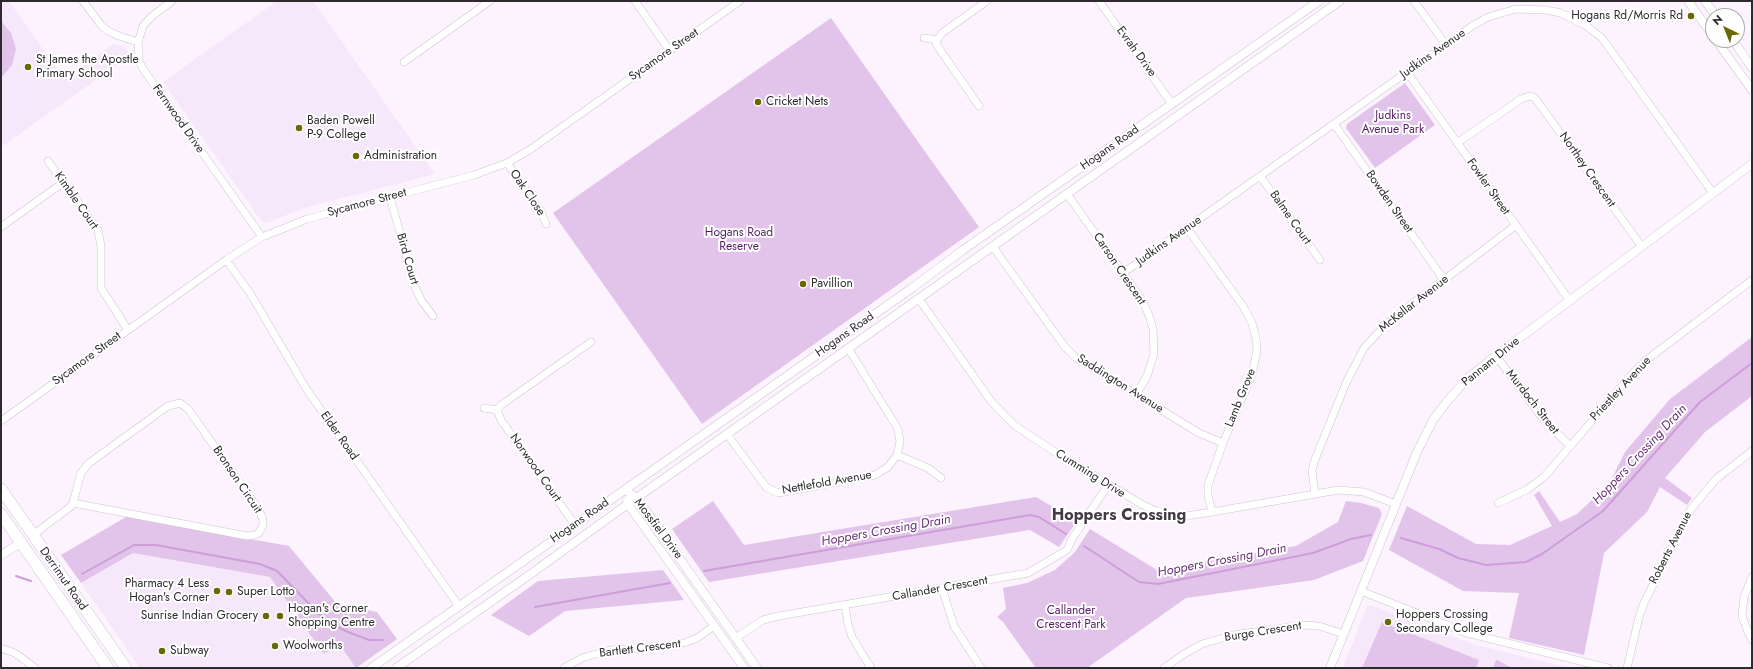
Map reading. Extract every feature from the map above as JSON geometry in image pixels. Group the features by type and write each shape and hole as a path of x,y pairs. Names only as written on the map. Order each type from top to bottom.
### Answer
{"highway":[{"name":"Derrimut Road","path":"1,489 126,668"},
{"name":"Derrimut Road","path":"1,514 108,668"},
{"path":"21,543 33,535"},
{"path":"70,614 82,605"}],"street":[{"path":"83,1 101,25 108,31 138,42"},
{"name":"Fernwood Drive","path":"172,1 151,17 144,26 138,42 139,61 143,69 262,237"},
{"path":"404,62 490,1"},
{"path":"635,1 670,51"},
{"name":"Sycamore Street","path":"1,421 226,260 262,237 307,219 474,175 507,163 531,149 740,1"},
{"path":"978,106 940,51 937,46 937,40 948,28 987,1"},
{"name":"Hogans Road","path":"371,668 912,288 963,250 1319,1"},
{"name":"Hogans Road","path":"396,668 1340,1"},
{"path":"1414,1 1446,45"},
{"path":"1688,1 1705,25"},
{"name":"Evrah Drive","path":"1103,2 1172,104"},
{"name":"Judkins Avenue","path":"1123,273 1472,26 1488,17 1503,12 1516,10 1546,10 1561,13 1573,18 1595,32 1608,45 1713,193"},
{"path":"924,38 937,40"},
{"path":"1722,48 1752,90"},
{"path":"1738,48 1752,68"},
{"name":"Fowler Street","path":"1407,72 1570,301"},
{"path":"1457,143 1521,98 1530,96 1532,87"},
{"name":"Northey Crescent","path":"1530,96 1538,101 1642,247"},
{"path":"1172,104 1180,114"},
{"name":"Bowden Street","path":"1334,124 1444,280"},
{"name":"Kimble Court","path":"48,161 93,222 100,236 101,288 128,330"},
{"name":"Oak Close","path":"507,163 541,212 546,224"},
{"name":"Pannam Drive","path":"1330,668 1417,452 1433,420 1449,399 1469,377 1496,356 1752,164"},
{"name":"Balme Court","path":"1260,176 1320,260"},
{"path":"1,228 64,182"},
{"name":"Carson Crescent","path":"1067,194 1145,306 1153,329 1154,354 1152,366 1136,395"},
{"name":"Bird Court","path":"390,197 415,286 421,300 433,316"},
{"name":"McKellar Avenue","path":"1315,494 1312,472 1314,462 1346,383 1364,348 1387,323 1516,226"},
{"name":"Lamb Grove","path":"1187,228 1243,306 1252,323 1256,338 1255,364 1252,375 1223,443 1208,485 1208,495 1212,512"},
{"name":"Saddington Avenue","path":"993,247 1065,346 1075,357 1198,433 1223,443"},
{"path":"963,250 975,259"},
{"name":"Elder Road","path":"226,260 250,293 307,390 459,606"},
{"name":"Priestley Avenue","path":"1498,503 1534,485 1553,468 1570,446 1645,361 1752,280"},
{"path":"912,288 919,299"},
{"name":"Cumming Drive","path":"919,299 981,387 1002,414 1027,435 1143,506 1171,515 1186,516 1338,490 1364,492 1396,504"},
{"path":"484,408 497,410 501,405 591,342"},
{"path":"848,348 898,429 900,442 897,455 928,468 941,478"},
{"name":"Murdoch Street","path":"1496,356 1544,420 1570,446"},
{"name":"Bronson Circuit","path":"180,403 188,409 259,510 263,520 263,525 258,533 247,536 73,503 79,477 84,468 168,406 180,403"},
{"name":"Norwood Court","path":"497,410 501,420 575,525"},
{"name":"Nettlefold Avenue","path":"727,434 766,487 778,492 875,475 888,467 897,455"},
{"name":"Roberts Avenue","path":"1627,668 1639,617 1644,603 1691,509 1716,479 1752,451"},
{"name":"Callander Crescent","path":"736,638 763,620 1028,573 1052,561 1067,550 1072,539 1108,485"},
{"name":"Mossfiel Drive","path":"625,490 637,498 757,668"},
{"name":"Mossfiel Drive","path":"625,490 628,504 744,668"},
{"path":"33,535 68,510 73,503"},
{"path":"1,555 21,543"},
{"path":"1752,577 1744,598 1742,616 1752,640"},
{"path":"942,588 954,626 981,668"},
{"path":"1361,591 1467,633 1608,668"},
{"path":"845,605 852,637 871,668"},
{"path":"459,606 468,617"},
{"path":"714,626 723,620"},
{"name":"Burge Crescent","path":"1164,668 1202,644 1233,635 1305,625 1319,626 1344,634"},
{"name":"Bartlett Crescent","path":"564,668 582,658 610,650 673,646 697,638 714,626"},
{"path":"727,644 736,638"},
{"path":"1,648 15,652 34,668"}],"shaded area":[{"name":"St James the Apostle Primary School","path":"1,1 9,1 64,79 113,44 125,47 131,55 1,147"},
{"name":"Baden Powell P-9 College","path":"277,1 313,1 435,174 304,208 267,223 262,222 163,82"},
{"path":"133,553 270,577 323,653 342,648 356,668 140,668 81,583"},
{"name":"Hoppers Crossing Secondary College","path":"1371,605 1475,645 1571,668 1343,668 1367,606"}],"green space":[{"name":"Hogans Road Reserve","path":"831,18 979,227 702,424 553,213"},
{"path":"1,21 11,33 16,49 12,65 1,78"},
{"name":"Judkins Avenue Park","path":"1405,83 1435,125 1375,168 1346,128 1347,124"},
{"path":"1752,337 1752,396 1705,432 1665,478 1692,498 1687,505 1660,487 1647,512 1604,553 1584,655 1509,638 1519,593 1463,591 1389,550 1407,506 1476,544 1510,545 1552,526 1534,495 1539,491 1560,522 1577,514 1609,484 1625,452 1670,399"},
{"path":"1036,497 1077,521 1059,547 1030,530 709,582 672,529 713,501 744,545"},
{"name":"Callander Crescent Park","path":"1346,501 1379,508 1382,514 1363,561 1314,580 1186,598 1087,668 1036,668 1003,622 997,617 1006,609 1003,588 1027,583 1055,570 1075,552 1090,529 1157,570 1296,546 1338,522"},
{"path":"126,517 289,546 337,604 377,612 397,639 356,668 342,648 323,653 270,577 133,553 81,583 61,555"},
{"path":"663,570 684,600 565,611 529,636 491,615 538,581"},
{"path":"1382,622 1479,660 1476,668 1362,668"},
{"path":"1497,660 1512,668 1493,668"}],"waterway":[{"name":"Hoppers Crossing Drain","path":"1401,538 1439,549 1458,558 1486,565 1526,562 1542,554 1603,511 1700,402 1752,363"},
{"name":"Hoppers Crossing Drain","path":"704,571 1030,515 1039,517 1066,534"},
{"name":"Hoppers Crossing Drain","path":"1084,546 1139,582 1158,584 1313,553 1351,539 1371,535"},
{"name":"Hoppers Crossing Drain","path":"82,574 134,545 156,545 260,564 277,571 327,622 369,640 383,640"},
{"name":"Hoppers Crossing Drain","path":"16,576 31,581"},
{"name":"Hoppers Crossing Drain","path":"535,607 670,583"}],"place":[{"name":"Hogans Rd/Morris Rd","path":"1691,16"},
{"name":"St James the Apostle Primary School","path":"28,67"},
{"name":"Cricket Nets","path":"758,102"},
{"name":"Baden Powell P-9 College","path":"299,128"},
{"name":"Administration","path":"356,156"},
{"name":"Pavillion","path":"803,284"},
{"name":"Pharmacy 4 Less Hogan's Corner","path":"217,591"},
{"name":"Super Lotto","path":"229,592"},
{"name":"Sunrise Indian Grocery","path":"266,616"},
{"name":"Hogan's Corner Shopping Centre","path":"280,616"},
{"name":"Hoppers Crossing Secondary College","path":"1388,622"},
{"name":"Woolworths","path":"275,646"},
{"name":"Subway","path":"162,651"}],"district":[{"name":"Hoppers Crossing","path":"1119,516"}]}
